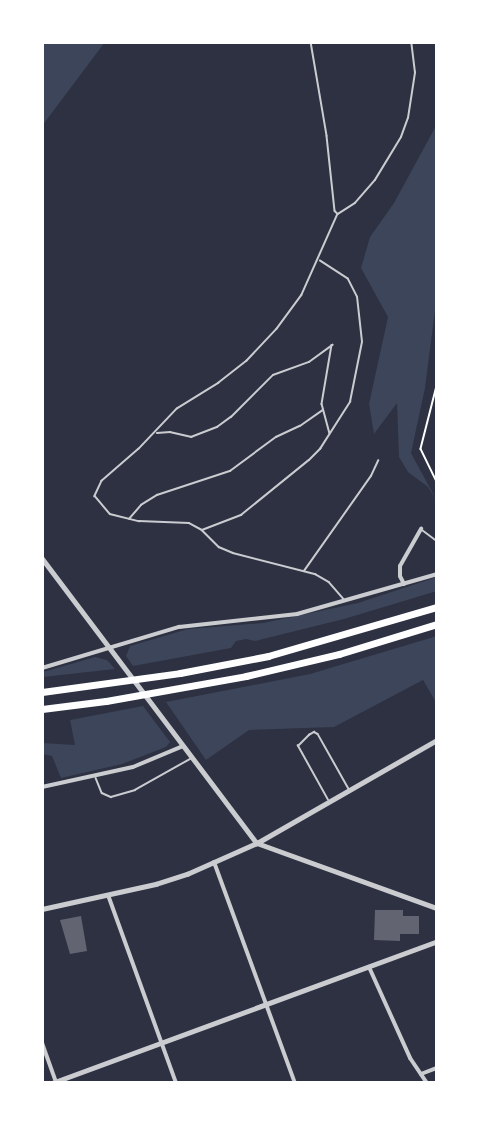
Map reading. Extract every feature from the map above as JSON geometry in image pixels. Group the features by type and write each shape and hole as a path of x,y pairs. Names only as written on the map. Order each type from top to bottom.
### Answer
{"highway":[{"path":"42,692 180,673 330,640 437,607"},
{"path":"42,709 191,687 339,654 437,624"}],"street":[{"path":"404,584 400,576 400,566 421,529"},
{"path":"42,558 257,843 437,908"},
{"path":"42,668 179,627 273,618 347,601 437,574"},
{"path":"42,909 156,884 214,862 257,843 437,740"},
{"path":"42,787 96,777 133,767 183,746"},
{"path":"214,862 295,1083"},
{"path":"108,895 176,1083"},
{"path":"42,1043 55,1083 437,941"},
{"path":"369,966 395,1027 426,1082 420,1083"},
{"path":"420,1074 437,1068"}],"lane":[{"path":"311,42 327,136 335,211 338,214"},
{"path":"347,601 329,582 304,572 233,553 210,540 202,530 189,523 128,519 110,514 100,505 95,496 102,481 156,433 177,409 219,383 247,361 302,295 338,214 355,203 375,180 401,137 408,118 415,73 411,42"},
{"path":"202,530 241,515 265,497 320,449 350,402 362,342 357,297 353,287 342,273 319,261"},
{"path":"156,433 170,432 191,437 217,428 273,375 309,362 332,345 323,410 331,434"},
{"path":"128,519 141,505 157,495 230,471 276,437 300,426 323,410"},
{"path":"304,572 316,550 371,476 378,460"},
{"path":"421,529 437,541"},
{"path":"330,803 298,746 309,735 315,732 318,734 350,791"},
{"path":"96,777 102,793 111,797 135,790 193,758"}],"path":[{"path":"437,386 421,449 437,482"}],"shaded area":[{"path":"42,42 105,42 42,126"},
{"path":"437,124 437,295 425,388 411,453 437,501 428,487 408,472 399,457 397,403 374,434 369,404 388,317 361,268 370,237 394,203"},
{"path":"437,577 437,591 344,619 255,641 246,639 236,641 231,648 133,666 126,656 130,646 188,629 263,623 358,603"},
{"path":"437,636 437,704 423,680 334,727 249,730 206,760 166,702 310,674"},
{"path":"95,657 107,660 115,669 43,677 43,672"},
{"path":"143,706 170,742 166,747 122,764 61,778 52,756 42,754 42,743 75,745 70,720"}],"building":[{"path":"375,910 403,910 403,916 419,916 419,934 400,934 400,941 374,940"},
{"path":"81,916 87,951 70,954 60,920"}]}
